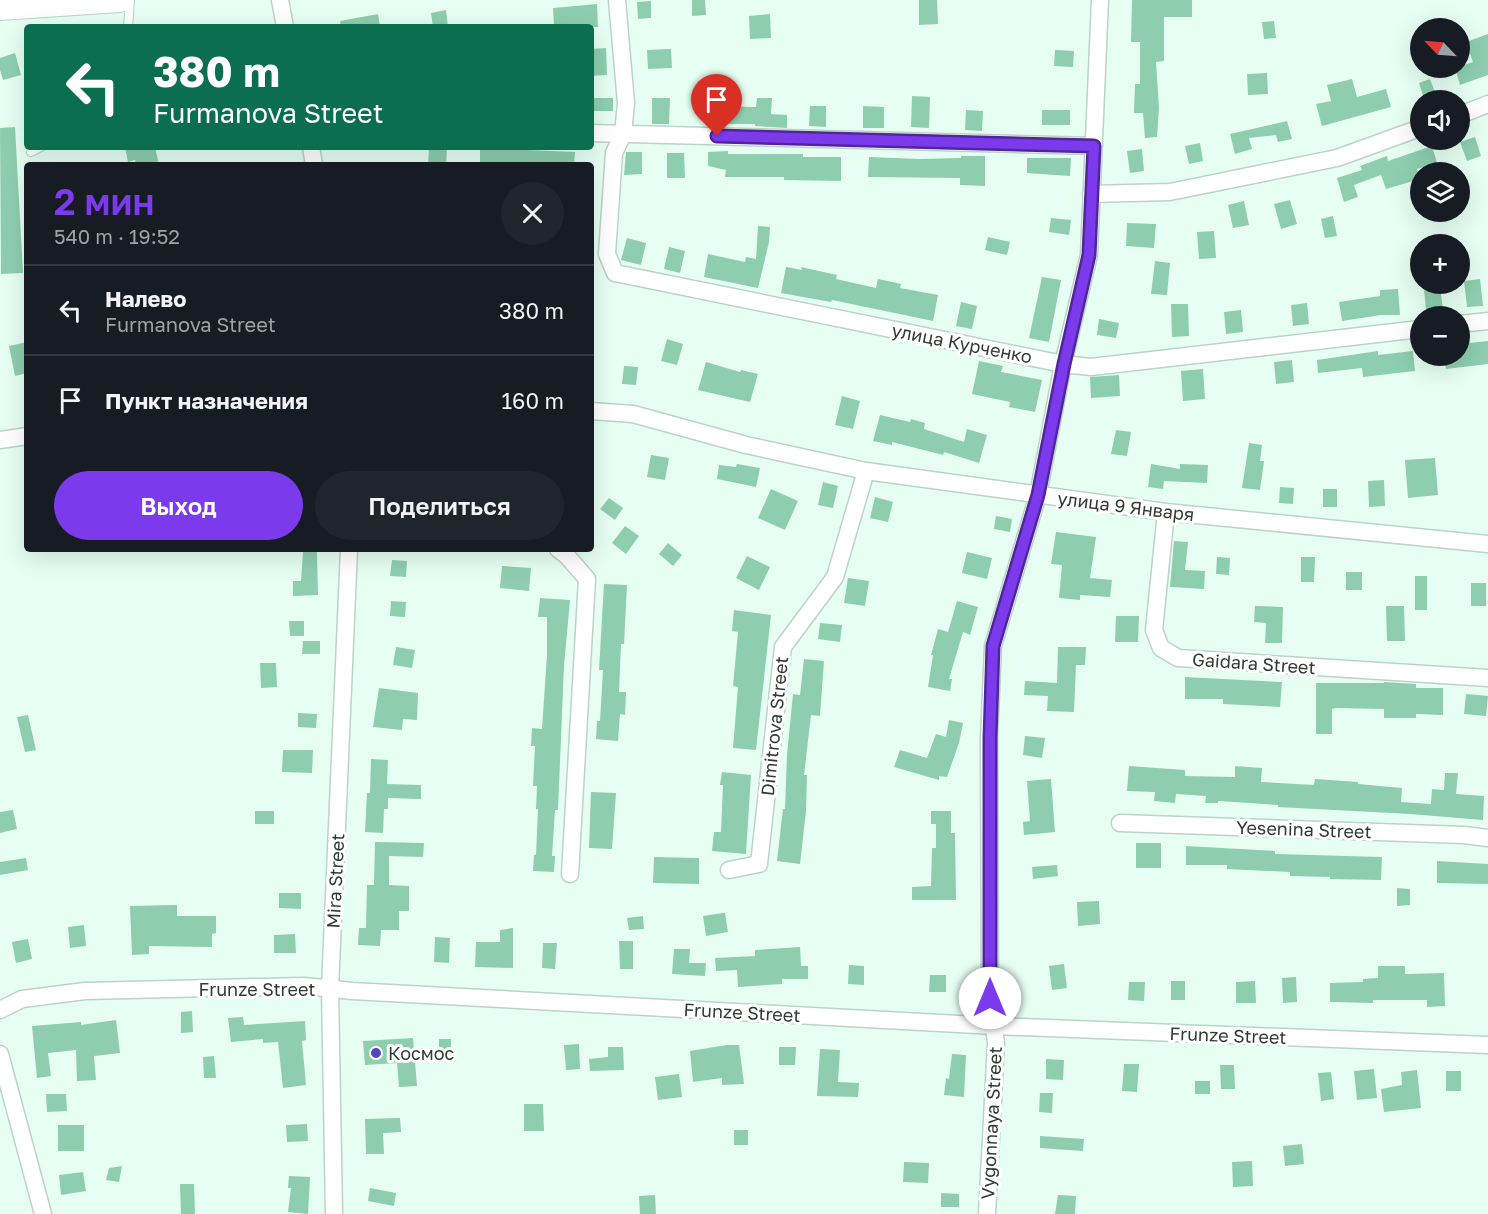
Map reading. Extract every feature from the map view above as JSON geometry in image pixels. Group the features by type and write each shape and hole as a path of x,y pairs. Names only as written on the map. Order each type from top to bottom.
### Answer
{"main road":[{"path":"0,8 119,0"}],"street":[{"path":"280,0 284,24"},
{"path":"618,0 626,103 623,134"},
{"name":"Vygonnaya Street","path":"987,1214 996,1043 990,998 990,738 993,646 1038,495 1089,255 1100,0"},
{"path":"1470,111 1488,104"},
{"path":"1091,194 1170,192 1336,158 1410,132"},
{"path":"594,133 1094,146"},
{"name":"улица Курченко","path":"623,134 614,153 607,254 615,273 1091,368 1410,330"},
{"path":"1470,323 1488,321"},
{"name":"улица 9 Января","path":"594,411 633,414 746,445 866,471 1166,512 1488,544"},
{"path":"0,440 24,436"},
{"name":"Dimitrova Street","path":"729,870 759,864 783,647 835,577 866,471"},
{"name":"Gaidara Street","path":"1166,512 1154,630 1161,648 1178,658 1488,678"},
{"name":"Mira Street","path":"334,1214 330,989 349,552"},
{"path":"562,552 587,579 570,874"},
{"name":"Yesenina Street","path":"1120,823 1464,835 1488,838"},
{"name":"Frunze Street","path":"0,1010 22,999 85,991 304,986 995,1026 1488,1045"},
{"path":"0,1054 43,1214"}],"lane":[{"path":"128,24 130,0"},
{"path":"31,152 35,150"}],"building":[{"path":"692,0 705,0 706,15 692,16"},
{"path":"919,0 937,0 938,24 919,25"},
{"path":"1132,0 1192,0 1192,17 1164,17 1164,61 1156,62 1159,108 1157,137 1145,138 1143,113 1134,113 1135,84 1140,84 1140,42 1131,42"},
{"path":"651,1 651,18 638,19 637,2"},
{"path":"597,4 598,27 594,27 594,24 554,24 553,8"},
{"path":"446,10 448,24 433,24 431,13"},
{"path":"378,14 380,24 340,24 340,21"},
{"path":"770,14 771,38 750,39 749,16"},
{"path":"1274,21 1276,38 1264,39 1262,22"},
{"path":"1488,34 1488,75 1460,85 1458,78 1470,78 1470,63 1473,62 1470,41"},
{"path":"606,48 607,75 594,76 594,49"},
{"path":"671,49 672,68 648,69 647,50"},
{"path":"1055,50 1074,51 1073,67 1054,66"},
{"path":"15,53 21,75 3,80 0,58"},
{"path":"1267,73 1268,94 1248,95 1247,74"},
{"path":"1352,79 1357,97 1386,89 1391,107 1322,126 1316,104 1331,101 1327,85"},
{"path":"1430,79 1434,90 1421,90 1419,83"},
{"path":"912,96 930,97 929,128 911,127"},
{"path":"594,98 613,98 613,111 594,111"},
{"path":"652,98 670,98 669,124 652,124"},
{"path":"757,98 772,98 771,114 787,115 787,128 755,126 755,124 711,124 712,106 756,107"},
{"path":"810,106 826,106 826,127 809,126"},
{"path":"863,106 884,107 884,128 863,128"},
{"path":"966,110 983,111 982,131 965,130"},
{"path":"1042,110 1070,110 1070,125 1042,125"},
{"path":"1287,121 1292,139 1278,142 1276,135 1249,138 1252,149 1235,154 1230,134"},
{"path":"15,127 23,273 1,274 0,128"},
{"path":"1475,137 1481,156 1467,161 1463,150 1470,150 1470,139"},
{"path":"1200,143 1203,161 1189,164 1185,146"},
{"path":"1142,149 1144,171 1130,173 1127,151"},
{"path":"126,150 156,150 158,162 135,162 135,160 128,162"},
{"path":"429,150 447,150 446,162 428,162"},
{"path":"480,150 575,152 574,162 480,162"},
{"path":"1420,150 1433,150 1437,162 1410,162 1410,182 1386,189 1381,175 1354,185 1358,197 1344,202 1337,178 1362,170 1360,166 1387,156 1388,161"},
{"path":"728,151 728,154 803,154 803,157 841,157 841,181 784,180 784,177 725,177 726,170 708,166 708,152"},
{"path":"626,152 642,152 642,174 624,175"},
{"path":"667,153 684,153 685,178 667,178"},
{"path":"961,156 985,156 985,186 960,185 960,178 868,177 869,157 921,159 961,158"},
{"path":"1027,158 1071,158 1070,176 1027,173"},
{"path":"1290,200 1297,224 1281,229 1274,204"},
{"path":"1244,201 1249,225 1233,228 1228,205"},
{"path":"1333,216 1337,236 1325,238 1321,219"},
{"path":"1051,218 1071,220 1069,235 1049,232"},
{"path":"1127,223 1156,224 1154,248 1126,246"},
{"path":"758,226 770,227 769,242 758,288 704,277 708,254 745,262 746,257 756,259"},
{"path":"1214,231 1216,258 1199,259 1197,232"},
{"path":"988,237 1010,242 1007,255 985,250"},
{"path":"627,238 646,243 641,265 621,260"},
{"path":"669,247 685,251 680,273 664,269"},
{"path":"1155,261 1170,263 1167,295 1151,294"},
{"path":"786,267 802,270 801,267 837,275 836,279 876,288 878,279 901,284 900,288 938,295 933,321 832,300 831,302 781,293"},
{"path":"1042,277 1061,280 1049,342 1029,338"},
{"path":"1480,279 1483,306 1467,306 1466,294 1470,294 1470,280"},
{"path":"1398,289 1400,315 1381,315 1342,321 1339,302 1380,296 1380,290"},
{"path":"1424,294 1441,294 1443,306 1426,306"},
{"path":"961,302 977,306 972,329 956,326"},
{"path":"1307,303 1309,324 1293,326 1291,305"},
{"path":"1171,304 1188,304 1189,336 1172,337"},
{"path":"1241,310 1243,332 1226,334 1224,312"},
{"path":"1099,319 1119,323 1116,338 1097,335"},
{"path":"667,339 683,344 677,365 661,361"},
{"path":"1488,341 1488,364 1446,369 1446,366 1470,366 1470,343"},
{"path":"24,343 24,374 15,376 9,346"},
{"path":"1378,351 1378,355 1410,351 1410,366 1414,366 1415,371 1363,377 1362,368 1318,373 1317,360"},
{"path":"1292,360 1294,382 1276,384 1274,362"},
{"path":"979,361 1003,366 1001,372 1042,380 1035,412 1009,407 1010,402 972,394"},
{"path":"706,362 740,372 741,370 758,374 750,402 698,390"},
{"path":"624,366 638,367 636,385 622,384"},
{"path":"1203,369 1205,399 1183,401 1181,371"},
{"path":"1119,375 1120,396 1091,398 1090,377"},
{"path":"842,396 860,401 853,429 835,425"},
{"path":"880,415 925,423 924,429 964,442 967,429 987,435 979,463 944,452 943,455 892,442 892,445 873,441"},
{"path":"1116,430 1131,432 1127,456 1111,454"},
{"path":"1249,443 1262,445 1260,461 1264,461 1260,490 1242,488"},
{"path":"651,455 669,458 665,480 647,477"},
{"path":"1435,458 1438,495 1408,498 1405,460"},
{"path":"737,464 760,468 756,487 717,479 719,465 736,467"},
{"path":"1151,464 1180,469 1180,464 1208,465 1207,483 1164,481 1163,489 1148,487"},
{"path":"1384,480 1385,506 1369,507 1368,481"},
{"path":"823,482 838,486 833,508 818,505"},
{"path":"1280,487 1294,488 1293,504 1279,503"},
{"path":"771,489 798,501 785,530 758,518"},
{"path":"1323,489 1337,489 1337,507 1323,507"},
{"path":"875,497 893,502 888,522 870,518"},
{"path":"609,498 623,508 615,520 600,509"},
{"path":"996,516 1012,519 1010,532 994,529"},
{"path":"625,526 639,536 626,554 612,543"},
{"path":"1056,532 1096,537 1090,578 1112,580 1110,597 1080,595 1080,600 1059,598 1062,565 1051,564"},
{"path":"1174,541 1188,542 1185,570 1205,571 1204,589 1170,587"},
{"path":"668,543 682,555 673,566 659,554"},
{"path":"303,552 317,552 318,595 293,596 293,581 301,581"},
{"path":"967,552 992,558 987,579 962,573"},
{"path":"747,556 770,567 759,590 736,578"},
{"path":"1217,557 1230,558 1229,575 1216,574"},
{"path":"1301,557 1315,557 1314,582 1301,582"},
{"path":"392,560 407,561 406,577 390,576"},
{"path":"502,566 531,568 529,591 500,588"},
{"path":"1346,572 1362,572 1362,590 1346,590"},
{"path":"1415,576 1427,576 1427,610 1415,610"},
{"path":"848,578 869,581 865,606 844,603"},
{"path":"1471,583 1486,583 1486,606 1471,606"},
{"path":"604,584 627,585 619,692 626,692 625,715 620,714 618,741 596,739 597,721 600,721 603,670 599,670"},
{"path":"540,598 570,600 564,666 558,810 555,810 552,856 555,856 554,872 533,871 538,809 536,809 537,786 533,786 535,746 531,746 532,728 542,729 547,655 547,617 538,617"},
{"path":"391,601 406,602 405,617 390,616"},
{"path":"957,601 978,607 970,635 963,632 949,679 952,679 950,691 928,687 933,655 931,655 938,629 948,632"},
{"path":"1255,606 1283,607 1282,643 1265,643 1266,623 1254,622"},
{"path":"1386,606 1404,606 1405,641 1387,641"},
{"path":"734,610 771,615 756,750 733,748 738,687 733,686 738,632 732,631"},
{"path":"1116,616 1139,616 1138,642 1115,642"},
{"path":"289,621 304,621 304,636 290,636"},
{"path":"820,623 842,625 840,642 818,639"},
{"path":"303,641 320,641 320,654 302,654"},
{"path":"396,647 415,650 412,668 393,665"},
{"path":"1058,647 1086,647 1085,665 1076,665 1074,712 1047,711 1048,696 1024,695 1025,681 1057,683"},
{"path":"804,659 824,661 820,716 811,715 804,775 807,775 806,811 800,864 777,861 783,809 785,809 793,694 800,695"},
{"path":"260,663 276,663 277,687 261,688"},
{"path":"1185,677 1282,682 1280,707 1223,704 1223,699 1185,699"},
{"path":"1316,683 1416,684 1416,688 1443,688 1443,715 1416,714 1416,718 1384,718 1384,709 1336,708 1332,709 1332,734 1316,734"},
{"path":"379,688 418,693 417,720 403,719 402,730 373,727"},
{"path":"1466,694 1488,696 1486,716 1464,714"},
{"path":"298,713 317,714 316,728 298,727"},
{"path":"28,715 36,750 25,752 17,717"},
{"path":"949,720 963,723 959,743 947,777 939,776 939,780 894,767 900,750 927,758 936,734 946,737"},
{"path":"1025,736 1045,738 1042,758 1023,755"},
{"path":"283,750 313,750 312,773 282,772"},
{"path":"371,759 388,760 387,784 421,785 421,799 388,798 388,809 384,809 383,833 365,832"},
{"path":"1129,766 1185,770 1185,776 1235,777 1235,766 1262,768 1261,782 1314,785 1315,779 1358,782 1358,784 1402,788 1401,802 1431,804 1432,789 1444,790 1445,773 1458,773 1456,794 1484,796 1483,820 1218,801 1218,803 1205,803 1206,796 1176,794 1175,803 1154,801 1155,792 1127,791"},
{"path":"722,772 751,775 746,854 712,851 714,832 721,832"},
{"path":"1051,779 1055,832 1024,835 1023,822 1030,821 1027,781"},
{"path":"591,792 616,793 612,849 589,848"},
{"path":"13,810 17,829 0,833 0,812"},
{"path":"255,811 274,811 274,824 255,824"},
{"path":"931,811 951,811 951,833 955,833 956,900 912,900 912,887 931,886 932,848 936,848 936,824 931,824"},
{"path":"375,842 424,843 423,857 389,856 389,885 409,886 409,911 399,911 399,930 381,930 380,946 358,945 359,928 366,928 367,885 374,885"},
{"path":"1136,843 1161,843 1161,868 1136,868"},
{"path":"1186,846 1275,851 1275,854 1382,857 1381,880 1290,876 1290,872 1227,869 1227,865 1186,865"},
{"path":"654,857 699,858 699,884 653,883"},
{"path":"26,858 28,870 0,875 0,862"},
{"path":"1437,861 1488,864 1488,884 1437,883"},
{"path":"1057,865 1058,876 1033,879 1032,867"},
{"path":"1397,888 1410,889 1410,905 1397,906"},
{"path":"279,893 301,893 301,909 279,908"},
{"path":"1099,901 1100,924 1078,926 1077,902"},
{"path":"177,905 177,916 216,916 216,933 212,934 212,947 149,946 149,954 132,955 130,906"},
{"path":"725,913 728,932 706,936 703,916"},
{"path":"643,916 644,929 629,930 627,918"},
{"path":"84,925 86,946 70,948 68,927"},
{"path":"513,928 513,968 475,967 476,942 500,942 500,930"},
{"path":"295,934 296,953 274,953 274,935"},
{"path":"435,937 450,938 449,963 434,962"},
{"path":"28,939 32,959 16,963 12,942"},
{"path":"619,941 633,941 633,969 620,969"},
{"path":"543,943 557,943 555,969 542,968"},
{"path":"800,947 801,966 808,966 808,979 782,979 782,984 738,987 737,970 716,971 715,958 755,956 755,950"},
{"path":"674,949 690,949 689,963 706,963 705,976 672,974"},
{"path":"1064,964 1067,988 1052,990 1049,966"},
{"path":"849,965 864,966 864,985 848,984"},
{"path":"1378,966 1405,966 1405,974 1444,973 1445,1006 1427,1007 1427,1000 1373,1000 1373,1003 1330,1002 1330,983 1363,982 1363,979 1378,978"},
{"path":"930,975 946,975 946,992 929,992"},
{"path":"1296,977 1297,1002 1283,1003 1282,978"},
{"path":"1171,981 1185,981 1185,1000 1171,1000"},
{"path":"1255,981 1256,1003 1236,1003 1236,982"},
{"path":"1129,982 1145,982 1144,1001 1128,1000"},
{"path":"192,1011 193,1032 181,1033 181,1012"},
{"path":"243,1017 244,1025 305,1021 306,1040 302,1041 306,1085 283,1088 278,1042 263,1043 263,1039 231,1042 228,1018"},
{"path":"116,1020 120,1053 94,1056 96,1080 77,1081 76,1050 48,1053 51,1076 37,1078 32,1026 81,1022 81,1025"},
{"path":"413,1038 417,1086 399,1087 397,1063 365,1065 363,1041"},
{"path":"439,1039 451,1039 451,1054 439,1055"},
{"path":"579,1044 580,1069 566,1070 564,1045"},
{"path":"739,1045 744,1084 722,1085 722,1078 693,1082 690,1051"},
{"path":"608,1047 623,1047 624,1070 590,1071 589,1059 608,1057"},
{"path":"779,1047 796,1047 795,1065 779,1065"},
{"path":"820,1049 840,1050 838,1082 859,1083 858,1097 817,1096"},
{"path":"952,1054 966,1055 964,1097 944,1095 946,1078 949,1079"},
{"path":"214,1056 216,1078 204,1078 203,1057"},
{"path":"1046,1059 1064,1060 1063,1080 1046,1079"},
{"path":"1124,1064 1139,1064 1137,1092 1122,1091"},
{"path":"1220,1065 1234,1065 1235,1089 1221,1089"},
{"path":"1374,1069 1377,1098 1357,1100 1354,1071"},
{"path":"1417,1070 1421,1108 1384,1112 1381,1089 1402,1085 1401,1072"},
{"path":"1446,1071 1461,1071 1461,1091 1446,1091"},
{"path":"1331,1072 1334,1099 1321,1101 1318,1073"},
{"path":"679,1074 682,1097 658,1100 655,1077"},
{"path":"1195,1081 1210,1081 1210,1094 1195,1094"},
{"path":"1040,1093 1053,1093 1052,1113 1039,1112"},
{"path":"46,1094 66,1094 67,1111 47,1112"},
{"path":"524,1104 543,1104 544,1131 524,1131"},
{"path":"400,1118 401,1132 383,1133 384,1154 366,1154 365,1119"},
{"path":"307,1124 308,1141 287,1142 286,1125"},
{"path":"58,1125 84,1125 84,1151 58,1151"},
{"path":"734,1130 748,1130 748,1145 734,1145"},
{"path":"1040,1136 1084,1139 1083,1151 1040,1148"},
{"path":"1302,1144 1304,1164 1285,1166 1283,1146"},
{"path":"1252,1161 1253,1186 1233,1187 1232,1162"},
{"path":"904,1162 929,1163 928,1183 903,1182"},
{"path":"122,1166 119,1182 106,1180 109,1168"},
{"path":"83,1172 86,1191 61,1195 59,1175"},
{"path":"289,1176 310,1177 308,1214 288,1212 291,1188 288,1188"},
{"path":"180,1184 194,1184 195,1214 181,1214"},
{"path":"370,1188 396,1193 394,1206 368,1201"},
{"path":"941,1193 959,1194 959,1207 941,1207"},
{"path":"655,1195 656,1214 640,1214 639,1196"},
{"path":"1058,1195 1076,1196 1075,1214 1055,1214"}],"place":[{"name":"Космос","path":"376,1053"}],"route":[{"path":"717,136 1094,146 1089,255 1038,495 993,646 990,738 990,998"}]}
